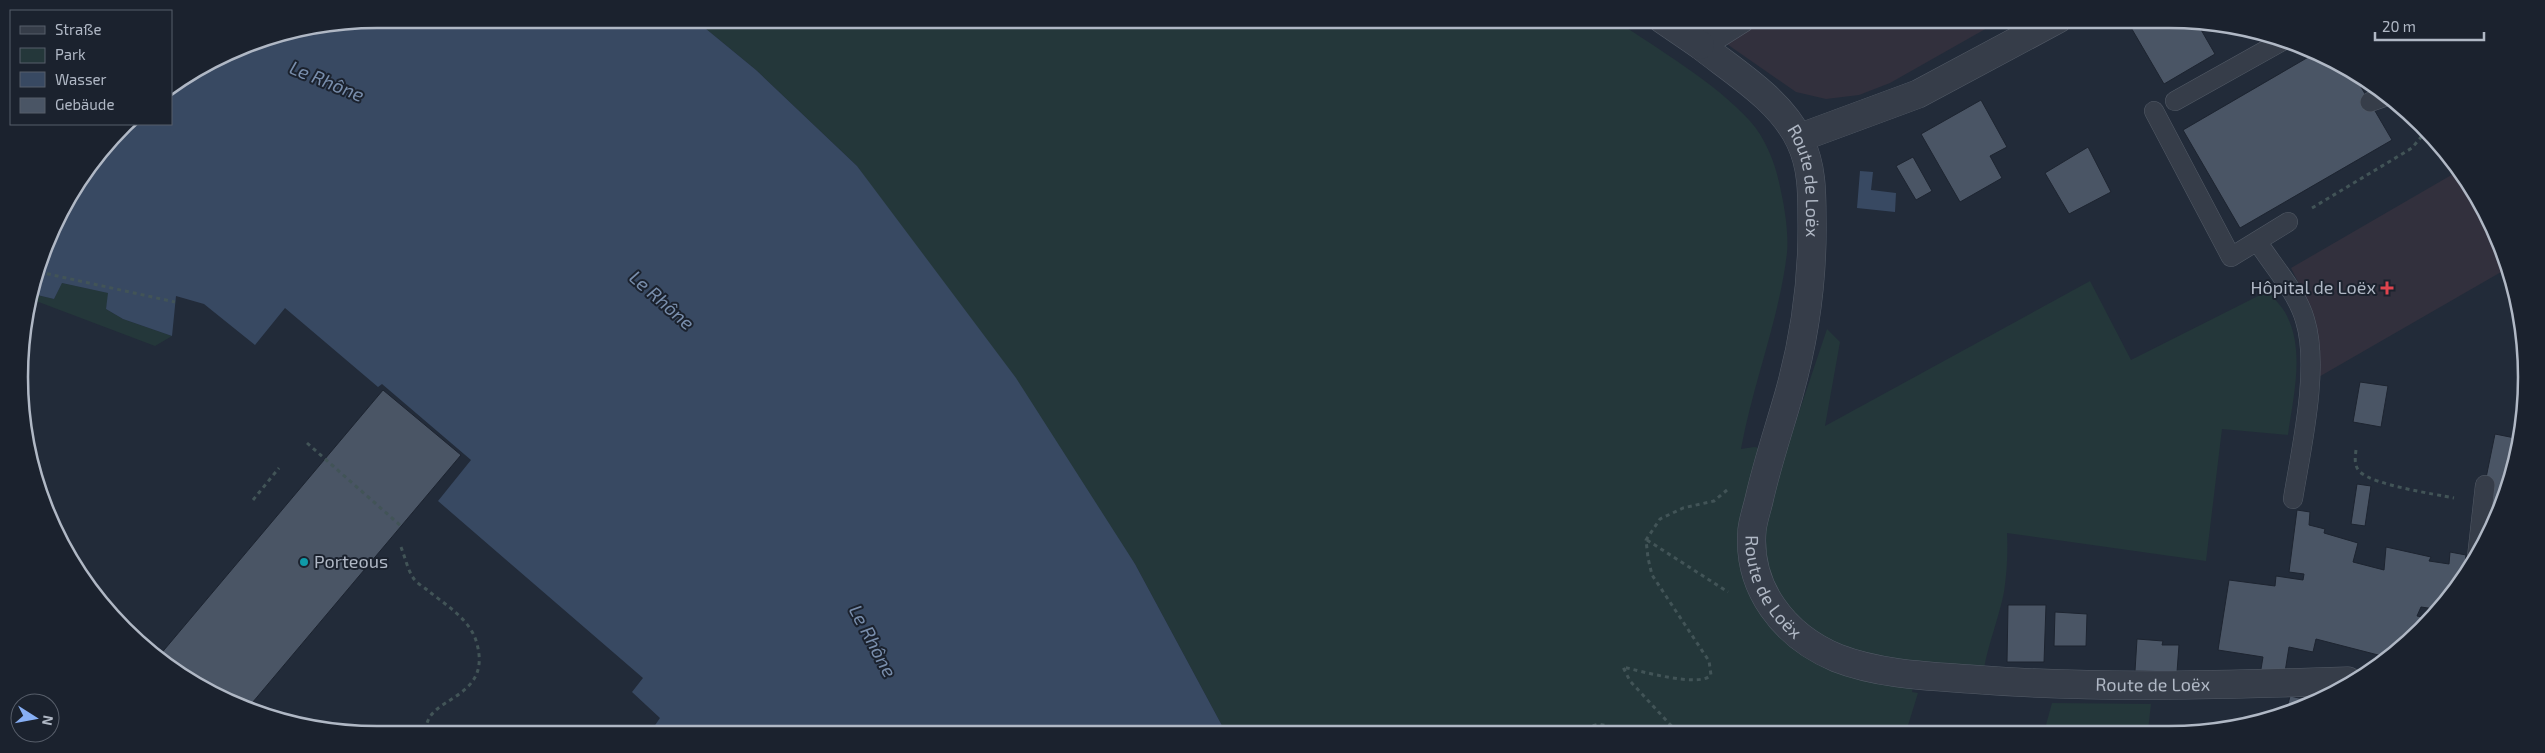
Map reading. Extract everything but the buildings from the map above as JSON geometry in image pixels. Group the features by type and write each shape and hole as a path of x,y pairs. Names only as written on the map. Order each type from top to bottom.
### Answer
{"street":[{"name":"Route de Loëx","path":"1675,28 1762,94 1799,138 1809,162 1812,185 1812,255 1808,309 1790,391 1766,467 1752,529 1753,556 1766,600 1797,634 1836,658 1901,673 1996,681 2177,686 2341,680"},
{"path":"1700,45 1727,28"},
{"path":"1799,138 1918,94 2041,28"}],"lane":[{"path":"2175,101 2276,44"},
{"path":"2370,102 2379,99"},
{"path":"2154,111 2231,257 2288,222"},
{"path":"2257,242 2298,303 2305,320 2309,346 2308,392 2293,499"},
{"path":"2479,537 2485,485"}],"path":[{"path":"2288,222 2412,148 2422,137"},
{"path":"43,273 175,302"},
{"path":"307,443 401,526"},
{"path":"2356,450 2355,462 2359,471 2366,476 2399,486 2482,504"},
{"path":"253,500 280,468"},
{"path":"1671,726 1630,681 1623,667 1671,678 1705,680 1711,676 1711,669 1709,661 1652,575 1646,540 1660,519 1683,508 1714,501 1728,489"},
{"path":"1646,540 1726,591 1766,600"},
{"path":"401,547 414,579 463,619 471,629 478,645 479,662 474,680 464,692 436,709 429,717 425,726"},
{"path":"1592,726 1599,724 1608,726"}],"shaded area":[{"path":"1704,28 1987,28 1890,83 1859,95 1826,99 1796,92"},
{"name":"Hôpital de Loëx","path":"2453,174 2482,222 2501,272 2317,378 2319,343 2316,324 2311,308 2291,268"}],"green space":[{"path":"705,28 1628,28 1703,79 1736,107 1750,121 1760,135 1772,158 1777,174 1786,218 1787,253 1778,303 1741,449 1754,447 1786,451 1827,329 1840,342 1825,426 2090,281 2131,360 2268,291 2287,316 2295,344 2297,359 2295,390 2288,435 2222,429 2206,561 2007,533 2004,592 1984,668 1919,661 1912,692 1918,693 1908,726 1222,726 1135,564 857,166 756,70"},
{"path":"62,283 109,293 106,309 123,319 172,336 155,346 36,301 37,295 54,299"},
{"path":"2052,703 2151,704 2149,726 2046,726"}],"water":[{"name":"Le Rhône","path":"354,28 705,28 756,70 857,166 1016,378 1135,564 1222,726 654,726 660,718 632,692 643,678 438,501 471,460 382,384 378,387 285,308 255,345 204,304 176,296 172,336 123,319 106,309 108,293 62,283 54,299 37,295 46,264 63,222 86,183 100,164 114,146 135,125 172,125 172,94 202,74 243,54 286,39 331,30"},
{"path":"1860,171 1873,172 1871,190 1896,193 1895,212 1857,208"}],"place":[{"name":"Hôpital de Loëx","path":"2387,288"},
{"name":"Porteous","path":"304,562"}]}
